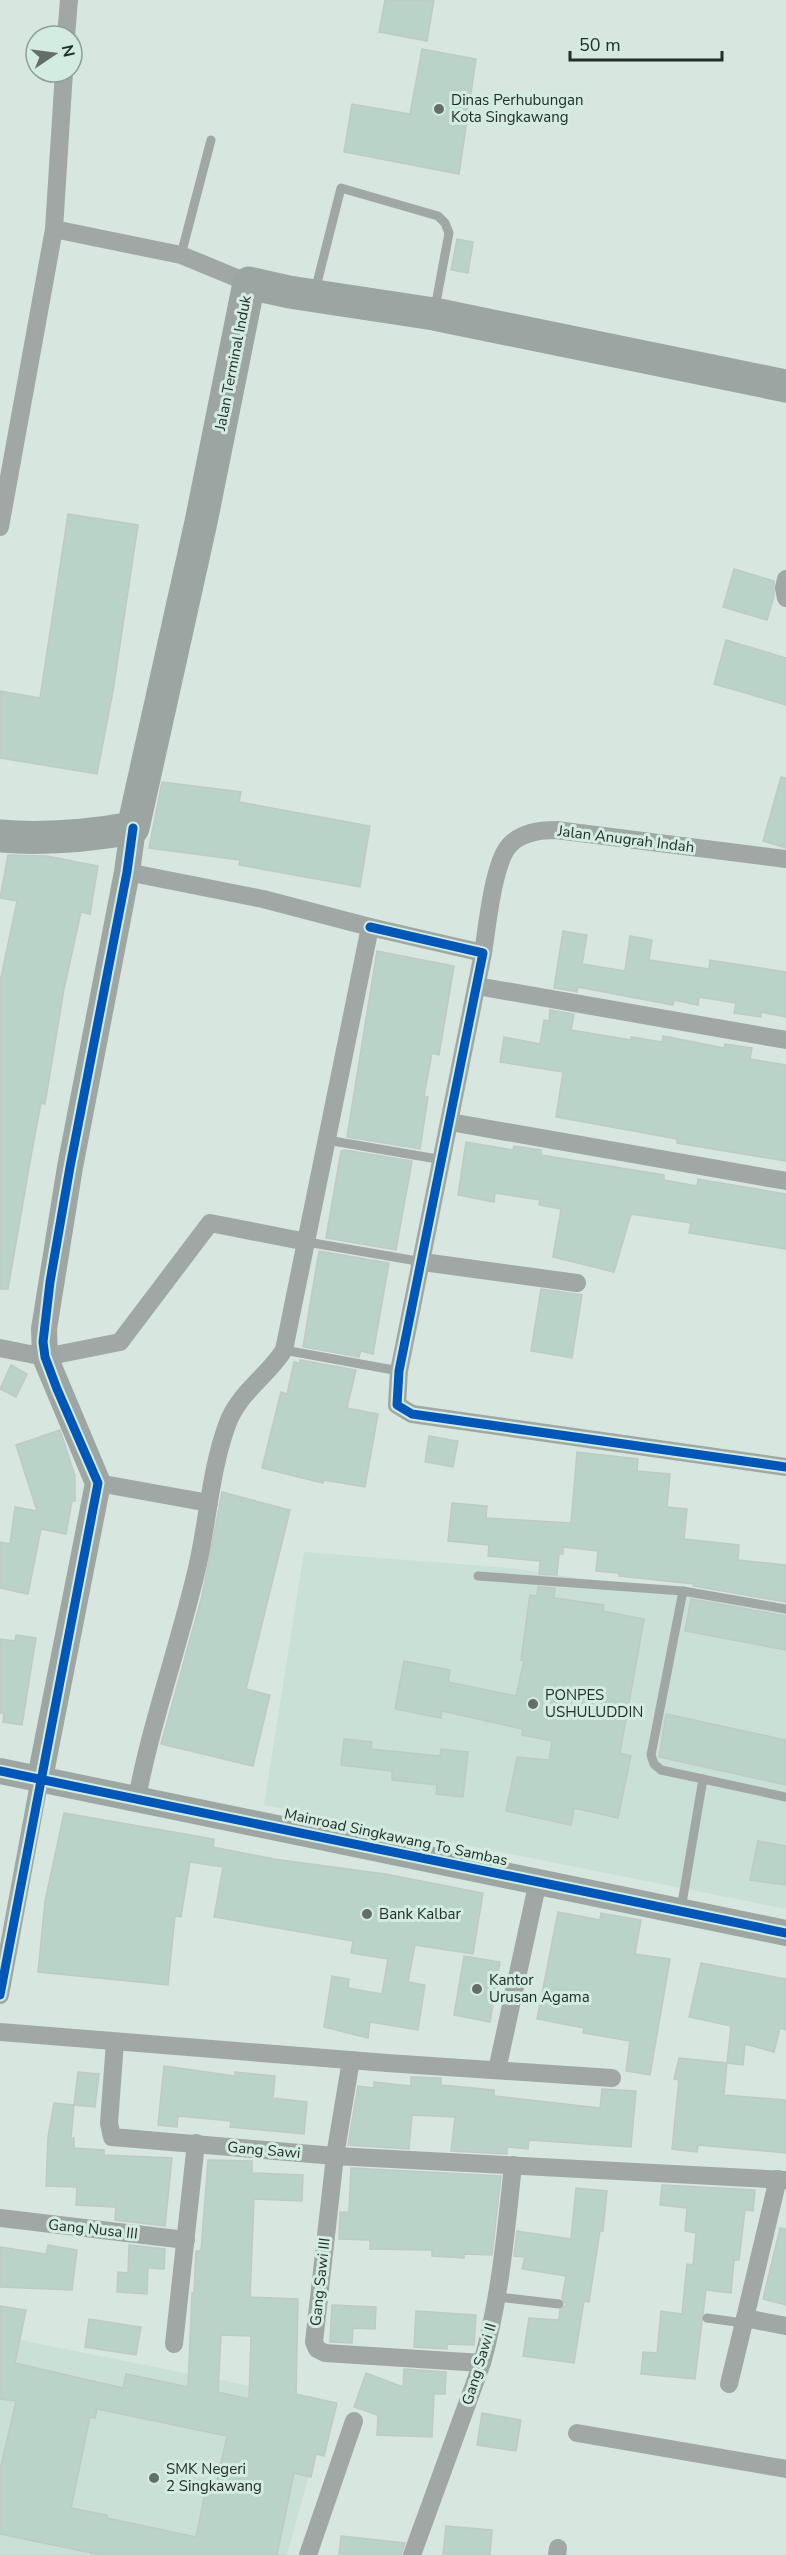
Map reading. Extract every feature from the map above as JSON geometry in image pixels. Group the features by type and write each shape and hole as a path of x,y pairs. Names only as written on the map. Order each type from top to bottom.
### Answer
{"highway":[{"name":"Jalan Terminal Induk","path":"133,828 201,522 249,283 314,296 434,314 786,386"},
{"path":"0,836 62,839 133,828"}],"street":[{"path":"67,24 69,0"},
{"path":"0,527 54,229 63,84"},
{"path":"54,229 181,255 249,283"},
{"path":"786,579 784,588 786,598"},
{"name":"Jalan Terminal Induk","path":"45,1357 44,1329 50,1282 127,872 133,828"},
{"name":"Jalan Anugrah Indah","path":"786,859 556,830 540,830 517,839 504,854 492,897 423,1262 399,1371 396,1401 397,1405 412,1414 786,1467"},
{"path":"127,872 263,899 483,953"},
{"path":"137,1798 145,1754 198,1564 227,1424 241,1397 273,1367 284,1350 370,927"},
{"path":"477,986 786,1040"},
{"path":"450,1122 786,1181"},
{"path":"0,1348 45,1357 120,1342 210,1223 307,1242"},
{"path":"423,1262 577,1283"},
{"path":"0,1995 98,1484 45,1357"},
{"path":"98,1484 209,1503"},
{"name":"Mainroad Singkawang To Sambas","path":"0,1770 786,1933"},
{"path":"497,2070 538,1881"},
{"path":"0,2032 612,2078"},
{"name":"Gang Sawi","path":"115,2042 109,2123 112,2137 335,2156 782,2179"},
{"path":"335,2156 351,2060"},
{"path":"174,2344 196,2143"},
{"name":"Gang Sawi III","path":"335,2156 315,2312 314,2342 317,2349 325,2353 482,2363"},
{"name":"Gang Sawi II","path":"412,2555 482,2363 498,2297 513,2165"},
{"path":"729,2384 782,2179"},
{"name":"Gang Nusa III","path":"0,2218 186,2240"},
{"path":"744,2320 786,2326"},
{"path":"308,2555 354,2421"},
{"path":"577,2433 786,2469"}],"lane":[{"path":"181,255 211,140"},
{"path":"314,296 341,188 438,216 445,223 449,233 434,314"},
{"path":"327,1140 443,1160"},
{"path":"307,1242 423,1262"},
{"path":"284,1350 399,1371"},
{"path":"478,1576 683,1591 786,1609"},
{"path":"683,1591 651,1755 654,1764 661,1770 786,1797"},
{"path":"681,1912 703,1779"},
{"path":"498,2297 559,2304"},
{"path":"707,2318 744,2320"}],"shaded area":[{"name":"PONPES USHULUDDIN","path":"304,1552 510,1568 626,1585 786,1604 786,1909 264,1805"},
{"name":"SMK Negeri 2 Singkawang","path":"0,2336 329,2402 287,2555 0,2555"}],"building":[{"path":"385,0 434,0 427,41 379,32"},
{"name":"Dinas Perhubungan Kota Singkawang","path":"422,49 476,59 459,174 344,152 352,104 410,114"},
{"path":"457,239 473,242 468,273 451,270"},
{"path":"68,514 138,525 113,691 97,774 0,758 0,691 40,698"},
{"path":"734,569 774,581 774,596 767,620 723,607"},
{"path":"726,640 786,658 786,705 714,684"},
{"path":"781,777 786,778 786,848 763,841"},
{"path":"162,782 241,792 239,802 370,826 360,887 239,865 240,860 149,848"},
{"path":"8,855 47,856 98,866 90,914 81,912 64,989 45,1104 41,1103 8,1289 0,1289 0,982 17,901 0,898"},
{"path":"563,931 587,935 582,964 625,971 630,936 652,940 649,960 709,969 710,960 786,972 786,1017 761,1012 761,1017 734,1013 736,1003 699,997 698,1005 674,1000 673,1005 578,987 577,992 554,988"},
{"path":"377,951 454,966 439,1055 432,1053 424,1096 428,1097 420,1149 347,1137"},
{"path":"550,1010 574,1014 571,1030 631,1040 631,1037 662,1042 663,1036 724,1048 725,1044 752,1048 750,1059 786,1065 786,1161 677,1143 677,1139 556,1117 563,1072 500,1062 504,1037 540,1044 544,1020 549,1021"},
{"path":"466,1142 513,1150 514,1146 541,1150 541,1155 664,1175 664,1180 697,1186 698,1179 786,1194 786,1249 689,1233 691,1223 631,1214 614,1272 553,1257 561,1209 539,1205 540,1200 495,1193 494,1202 458,1195"},
{"path":"341,1151 412,1161 396,1250 326,1238"},
{"path":"319,1251 389,1263 373,1354 361,1351 359,1357 303,1347"},
{"path":"541,1289 582,1295 572,1358 531,1351"},
{"path":"300,1360 356,1370 347,1408 378,1414 365,1487 324,1480 323,1483 262,1468 281,1392 287,1394 294,1362 300,1363"},
{"path":"11,1365 27,1374 16,1397 0,1389"},
{"path":"60,1430 75,1476 75,1501 72,1501 66,1534 41,1529 28,1594 0,1588 0,1542 10,1544 15,1507 37,1511 16,1445"},
{"path":"429,1436 458,1441 453,1467 425,1462"},
{"path":"577,1452 638,1459 637,1471 670,1474 667,1507 687,1509 684,1539 739,1545 738,1560 786,1565 786,1602 693,1586 694,1584 619,1576 619,1573 596,1571 598,1551 563,1547 563,1554 559,1554 557,1575 539,1574 540,1561 488,1556 489,1545 448,1541 452,1503 487,1506 486,1518 571,1523"},
{"path":"222,1492 290,1510 246,1689 270,1695 253,1766 161,1744 202,1596"},
{"path":"538,1587 555,1588 554,1598 604,1605 603,1611 644,1619 620,1753 631,1756 618,1818 574,1808 571,1825 506,1811 517,1757 549,1760 552,1741 522,1735 523,1729 442,1711 441,1718 395,1709 404,1661 450,1670 448,1682 516,1696 524,1661 521,1660 530,1595 537,1596"},
{"path":"691,1599 786,1616 786,1650 685,1631"},
{"path":"16,1635 36,1638 22,1725 3,1722 4,1713 0,1713 0,1639 15,1641"},
{"path":"666,1714 786,1740 786,1785 659,1757"},
{"path":"344,1739 372,1742 371,1749 440,1756 441,1749 468,1752 463,1797 436,1794 437,1785 392,1780 392,1771 341,1765"},
{"path":"64,1813 214,1839 213,1847 274,1859 385,1874 483,1893 473,1954 415,1945 408,1982 425,1985 418,2030 370,2022 368,2038 324,2027 332,1976 349,1979 348,1988 382,1994 388,1959 351,1953 353,1941 214,1917 223,1867 190,1862 181,1917 175,1916 168,1985 38,1972 45,1901"},
{"path":"758,1841 786,1846 786,1885 750,1880"},
{"path":"558,1912 600,1920 601,1913 641,1920 635,1954 670,1959 650,2075 626,2071 630,2041 583,2033 584,2028 537,2019"},
{"name":"Kantor Urusan Agama","path":"464,1956 500,1962 490,2022 454,2015"},
{"path":"701,1963 786,1979 786,2030 780,2028 774,2052 745,2044 743,2065 727,2063 731,2026 689,2017"},
{"path":"679,2058 727,2063 724,2095 786,2100 786,2153 698,2145 697,2152 672,2149 679,2080 674,2079"},
{"path":"164,2066 235,2076 235,2072 275,2076 273,2098 307,2102 304,2134 230,2127 231,2121 178,2116 177,2127 158,2125"},
{"path":"78,2072 99,2074 95,2107 74,2105"},
{"path":"411,2077 441,2078 441,2085 494,2090 494,2096 600,2108 602,2089 636,2091 631,2147 529,2140 528,2149 507,2147 507,2154 451,2151 455,2117 412,2115 409,2149 348,2145 358,2086 374,2088 374,2082 411,2086"},
{"path":"54,2103 74,2105 71,2138 74,2138 74,2148 104,2150 104,2155 172,2158 165,2226 115,2220 116,2207 76,2205 77,2187 46,2186 48,2137"},
{"name":"SMK Negeri 2 Singkawang","path":"208,2160 252,2161 252,2173 303,2175 302,2201 254,2199 250,2297 298,2299 296,2394 337,2403 324,2456 316,2454 311,2477 294,2473 277,2555 101,2555 0,2534 0,2470 16,2401 0,2399 0,2306 26,2310 15,2363 123,2388 126,2374 188,2387 196,2251 201,2251","holes":["221,2335 251,2336 249,2399 218,2392","97,2409 227,2436 214,2494 205,2492 196,2537 71,2508 90,2417 95,2418"]},
{"path":"351,2168 501,2176 492,2255 464,2254 464,2258 432,2256 432,2250 370,2249 370,2240 339,2239 340,2212 349,2212"},
{"path":"662,2185 755,2190 753,2211 745,2210 739,2260 734,2260 731,2293 706,2290 695,2379 641,2374 643,2352 657,2353 661,2311 682,2314 687,2264 693,2265 696,2233 685,2231 687,2208 660,2205"},
{"path":"576,2188 607,2191 603,2231 600,2231 589,2302 584,2301 574,2363 523,2356 529,2318 559,2320 560,2310 566,2305 562,2298 566,2276 522,2269 525,2257 514,2256 517,2231 571,2239"},
{"path":"780,2228 786,2229 786,2305 763,2299"},
{"path":"48,2245 77,2250 72,2290 0,2287 0,2247 46,2254"},
{"path":"129,2245 165,2249 164,2269 148,2268 147,2294 117,2292 118,2272 128,2273"},
{"path":"332,2305 376,2307 375,2329 353,2328 352,2343 330,2342"},
{"path":"416,2311 476,2315 474,2345 447,2344 447,2349 414,2347"},
{"path":"89,2319 141,2327 136,2355 85,2347"},
{"path":"404,2369 446,2372 445,2394 434,2394 432,2437 377,2435 378,2415 354,2407 366,2373 403,2387"},
{"path":"482,2413 521,2420 516,2451 477,2445"},
{"path":"446,2526 492,2530 490,2555 443,2555"},
{"path":"341,2536 405,2543 401,2555 339,2555"}],"cycle path":[{"path":"0,1995 98,1483 57,1389 45,1357 43,1342 50,1282 70,1167 127,872 133,828"},
{"path":"370,927 483,953 399,1371 397,1405 412,1414 786,1467"},
{"path":"0,1771 786,1933"}],"place":[{"name":"Dinas Perhubungan Kota Singkawang","path":"439,109"},
{"name":"PONPES USHULUDDIN","path":"533,1704"},
{"name":"Bank Kalbar","path":"367,1914"},
{"name":"Kantor Urusan Agama","path":"477,1989"},
{"name":"SMK Negeri 2 Singkawang","path":"154,2478"}]}
